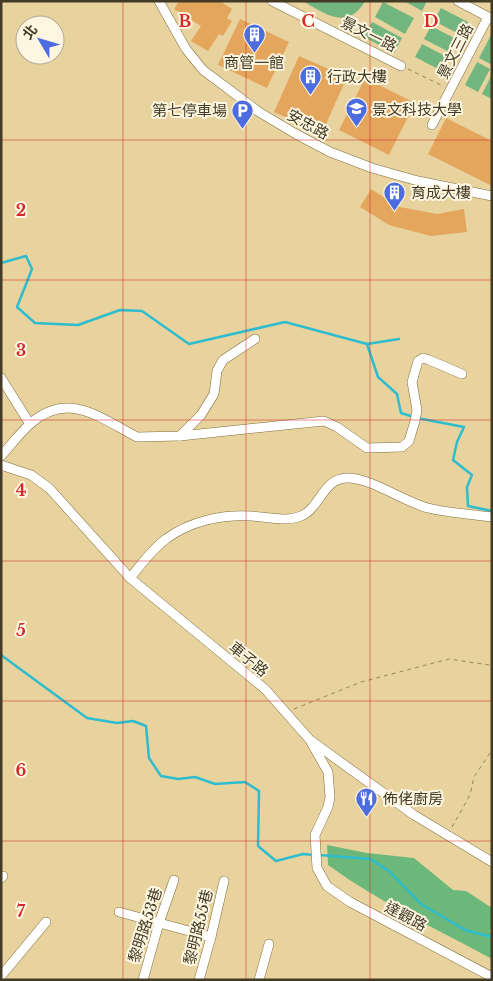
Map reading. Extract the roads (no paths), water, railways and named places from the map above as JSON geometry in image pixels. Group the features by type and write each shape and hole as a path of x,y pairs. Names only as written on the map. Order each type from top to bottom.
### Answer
{"street":[{"name":"安忠路","path":"159,1 186,49 203,70 259,112 296,134 330,152 372,168 418,181 492,196"},
{"name":"景文一路","path":"272,1 401,66"},
{"path":"458,1 490,18"},
{"name":"景文三路","path":"432,125 483,27 490,18"},
{"path":"180,436 201,415 214,394 217,371 223,360 255,339"},
{"path":"1,456 30,424 50,410 60,408 75,408 90,413 137,437 180,436 324,421 337,427 366,448 402,447 409,441 415,422 417,410 412,382 418,361 423,358 462,374"},
{"path":"1,378 30,424"},
{"name":"車子路","path":"1,465 31,475 50,488 130,578 265,689 310,740 414,815 492,862"},
{"path":"130,578 165,539 180,530 204,520 237,515 288,519 302,516 314,507 326,489 335,482 345,478 359,480 428,508 492,517"},
{"name":"達觀路","path":"310,740 328,772 330,797 328,807 315,835 317,868 327,886 350,902 492,977"},
{"name":"黎明路53巷","path":"143,980 159,923 174,880"},
{"name":"黎明路55巷","path":"199,980 224,881"},
{"path":"119,912 211,936"},
{"path":"1,976 46,922"},
{"path":"259,980 269,944"}],"waterway":[{"path":"1,263 26,256 32,269 17,307 35,323 78,325 120,310 142,311 189,344 285,322 367,344 378,377 397,394 401,413 464,427 457,442 453,460 472,475 467,487 468,506 492,511"},
{"path":"367,344 399,339"},
{"path":"1,655 87,718 117,723 133,721 146,726 149,758 161,776 178,779 195,777 215,784 245,782 259,791 258,846 276,861 303,854 314,855"},
{"path":"319,855 370,859 389,871 421,904 465,930 492,937"}],"place":[{"name":"商管一館","path":"254,53"},
{"name":"行政大樓","path":"311,95"},
{"name":"景文科技大學","path":"356,128"},
{"name":"第七停車場","path":"243,129"},
{"name":"育成大樓","path":"395,211"},
{"name":"佈佬廚房","path":"367,817"}]}
